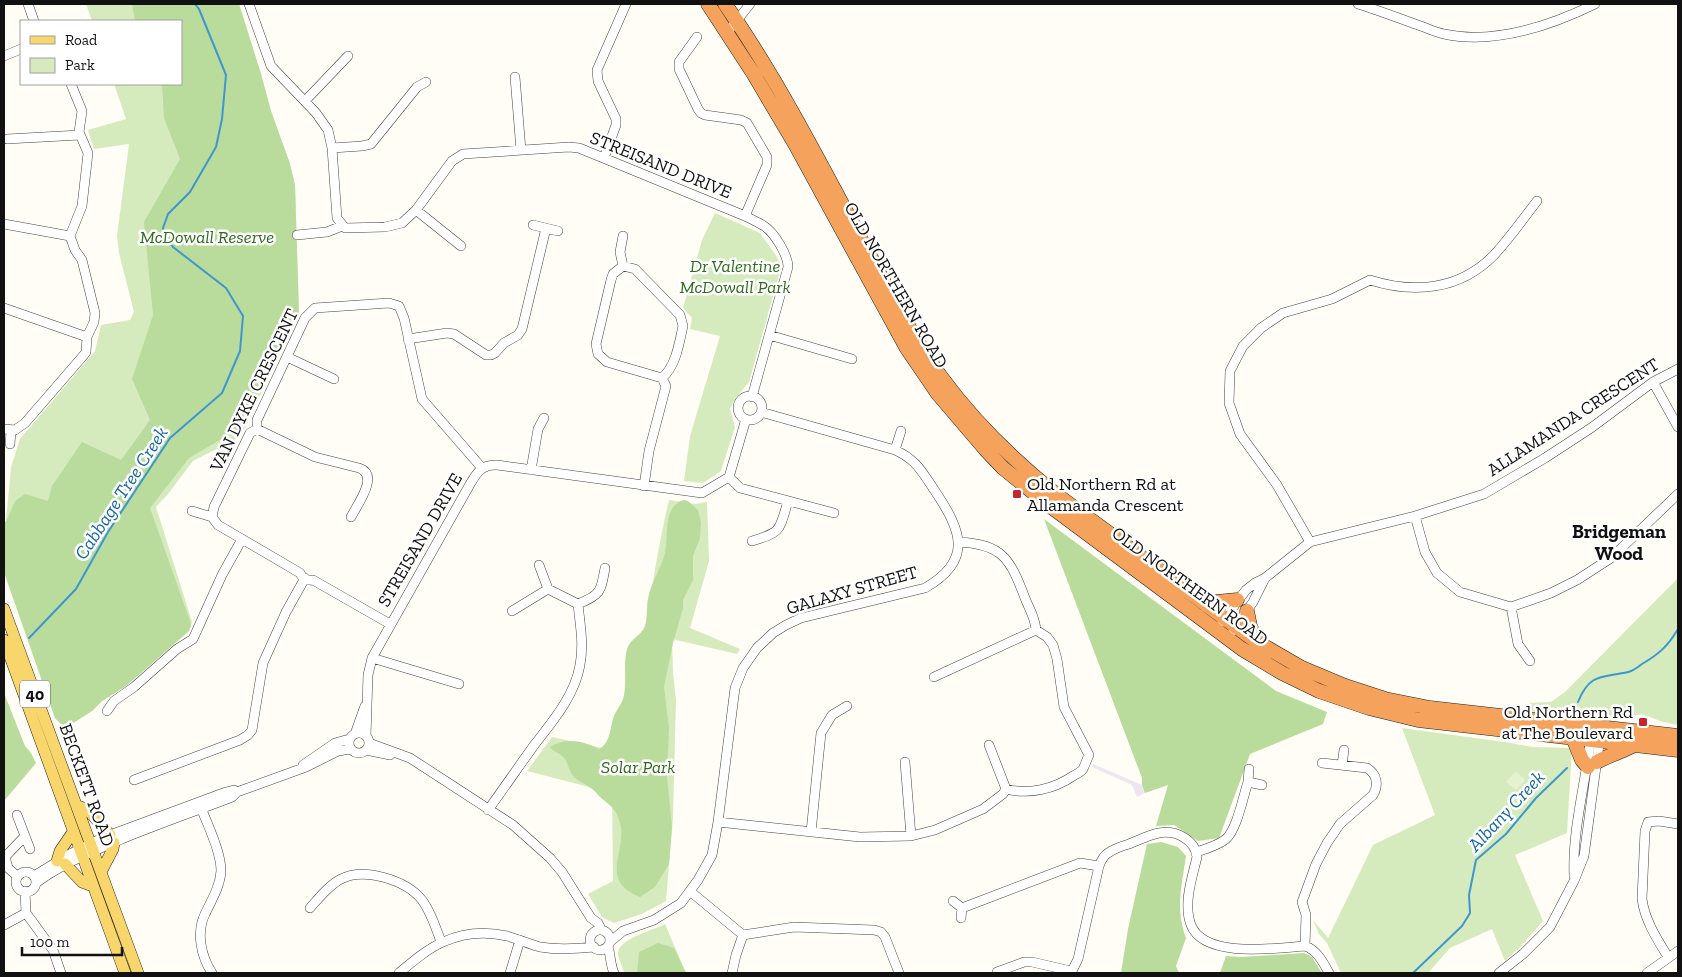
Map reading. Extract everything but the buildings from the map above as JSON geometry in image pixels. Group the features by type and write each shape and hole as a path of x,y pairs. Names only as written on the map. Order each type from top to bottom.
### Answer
{"highway":[{"name":"OLD NORTHERN ROAD","path":"708,4 795,144 906,347 953,413 991,456 1032,492 1225,629 1259,660 1299,682 1335,697 1396,715 1442,724 1574,738 1596,734 1678,736"},
{"name":"OLD NORTHERN ROAD","path":"725,4 790,108 913,334 956,397 995,440 1030,473 1206,605 1225,629 1257,642 1321,677 1385,699 1596,734 1634,745 1678,750"},
{"path":"1206,605 1216,602 1242,606 1257,642"},
{"path":"1574,738 1582,760 1592,765 1634,745"}],"main road":[{"name":"BECKETT ROAD","path":"4,609 138,973"},
{"name":"BECKETT ROAD","path":"4,640 125,973"},
{"path":"76,805 88,810 112,839 113,849 101,872"},
{"path":"73,832 60,851 61,863 82,882 93,886"}],"street":[{"path":"28,4 34,20"},
{"path":"249,4 271,66 326,125 332,148 337,218 342,226"},
{"path":"604,158 616,125 616,120 598,81 597,70 626,4"},
{"path":"727,33 750,4"},
{"path":"1358,4 1444,34 1486,37 1548,24 1595,4"},
{"path":"697,37 679,62 679,69 698,109 706,115 741,120 746,123 767,157 767,164 745,216"},
{"path":"4,56 20,50"},
{"path":"305,101 348,56"},
{"path":"515,77 521,150"},
{"path":"332,148 371,144 417,87 426,82"},
{"path":"10,444 8,430 15,430 25,423 86,352 87,337 94,322 95,313 82,260 70,236 80,215 88,159 87,147 79,132 82,111 71,85"},
{"path":"7,139 80,135"},
{"name":"STREISAND DRIVE","path":"298,235 327,232 342,226 351,228 395,226 407,219 416,210 452,162 470,152 578,148 745,216 764,226 770,231 786,254 788,262 786,278 752,397 744,398 738,405 739,414 746,419 729,477 702,493 492,464 482,468 469,486 372,658 368,675 367,743"},
{"path":"1310,542 1277,485 1240,434 1229,403 1230,370 1243,346 1261,328 1283,313 1332,299 1370,280 1389,286 1416,289 1440,286 1469,276 1493,256 1537,201"},
{"path":"416,210 461,246"},
{"path":"4,224 70,236"},
{"path":"534,224 558,231"},
{"path":"408,339 447,333 454,334 486,355 491,355 506,342 518,335 522,329 546,228"},
{"path":"623,236 620,252 623,266"},
{"path":"623,266 614,274 596,344 598,354 607,362 662,378 666,386 649,451 644,486"},
{"path":"623,266 635,268 680,315 683,326 674,360 669,372 662,378"},
{"name":"VAN DYKE CRESCENT","path":"212,518 214,507 250,433 257,428 257,420 305,318 315,308 397,304 402,310 422,399 482,468"},
{"path":"4,308 87,337"},
{"path":"769,335 852,359"},
{"path":"287,357 334,379"},
{"name":"ALLAMANDA CRESCENT","path":"1225,629 1242,606 1255,583 1265,578 1310,542 1415,516 1484,494 1576,438 1653,382 1678,369"},
{"path":"1653,382 1678,427"},
{"path":"746,419 753,419 760,412 760,402 752,397"},
{"path":"760,412 895,450 912,460 950,513 957,530 958,542 974,543 992,548 1005,557 1014,570 1030,611 1035,617 1036,630"},
{"path":"531,470 538,428 544,418"},
{"path":"257,428 315,457 363,469 368,477 367,486 351,517"},
{"path":"895,450 901,431"},
{"path":"729,477 740,488 834,513"},
{"path":"1415,516 1425,552 1437,573 1460,592 1511,607 1550,593 1600,566 1611,558 1678,494"},
{"path":"752,541 772,535 778,530 788,501"},
{"path":"192,510 212,518 218,525 300,573 301,576 309,581 313,580 390,624"},
{"path":"107,711 114,701 134,687 177,649 193,639 222,575 242,538"},
{"name":"GALAXY STREET","path":"603,946 624,931 654,920 682,902 691,892 712,855 735,688 743,668 758,648 773,633 802,618 925,588 947,572 955,558 958,542"},
{"path":"539,565 548,589 578,604"},
{"path":"578,604 599,592 605,568"},
{"path":"134,780 240,740 248,735 252,730 263,663 286,612 305,578"},
{"name":"ALLAMANDA CRESCENT","path":"1225,629 1242,606 1260,590 1265,578"},
{"path":"512,612 548,589"},
{"path":"488,810 551,723 574,685 580,667 583,647 578,604"},
{"path":"1511,607 1518,644 1530,662"},
{"path":"934,678 1036,630"},
{"path":"1006,789 1033,791 1064,782 1082,771 1089,755 1064,707 1053,645 1047,637 1036,630"},
{"path":"372,658 459,684"},
{"name":"STREISAND DRIVE","path":"352,736 367,698"},
{"path":"811,832 822,733 832,714 847,706"},
{"path":"289,772 335,744 361,733 367,743 410,758 513,825 550,858 562,872 591,918 598,923 598,932 591,943 603,946 610,954 610,962 614,973"},
{"path":"1499,973 1524,954 1550,927 1574,881 1584,856 1596,734"},
{"path":"352,736 348,742 350,749 356,753 367,743"},
{"path":"989,745 1006,789"},
{"path":"25,891 33,888 35,879 92,847 200,806 232,797 237,792 320,762 338,751 350,749"},
{"path":"1342,765 1344,750"},
{"path":"905,762 911,836"},
{"path":"1306,946 1306,915 1302,902 1316,864 1334,831 1377,789 1377,782 1372,772 1367,768 1322,763"},
{"path":"1196,852 1208,849 1226,838 1232,831 1248,782 1249,769"},
{"path":"1248,782 1262,784"},
{"path":"718,822 860,837 911,836 935,830 984,809 1003,794 1006,789"},
{"path":"200,806 220,863 219,882 204,917 200,939 201,949 212,973"},
{"path":"16,815 30,849"},
{"path":"1668,958 1643,910 1645,831 1648,822 1660,821 1678,824"},
{"path":"994,971 1024,962 1032,962 1071,972 1078,959 1099,866 1108,853 1158,833 1167,832 1184,837 1190,842 1196,852 1188,901 1191,924 1196,934 1204,940 1232,949 1246,950 1306,946 1312,948 1329,973"},
{"path":"24,836 5,857 8,868 17,876 17,886 25,891"},
{"path":"962,908 1080,863 1099,866"},
{"path":"17,876 25,872 35,879"},
{"path":"310,908 339,880 351,874 380,877 404,884 422,900 429,911 441,942"},
{"path":"25,891 26,914 53,950 61,973"},
{"path":"691,892 743,935 794,927 874,930 881,932 885,937 899,973"},
{"path":"953,901 962,908"},
{"path":"961,918 962,908"},
{"path":"4,925 26,914"},
{"name":"GALAXY STREET","path":"598,932 624,931"},
{"path":"598,932 610,936 603,946"},
{"path":"576,948 598,932"},
{"path":"399,973 441,942 468,934 491,934 564,950 603,946"},
{"path":"732,973 743,935"},
{"path":"510,973 520,940"},
{"path":"1647,973 1678,952"}],"shaded area":[{"path":"1093,764 1142,785 1145,793 1137,797 1132,785 1092,767"}],"green space":[{"name":"McDowall Reserve","path":"86,4 239,4 295,185 299,314 240,437 193,461 156,507 192,622 189,631 126,686 65,728 55,718 4,572 4,522 6,521 11,467 20,439 95,351 101,325 130,320 134,312 119,253 117,236 129,144 94,149 88,130 126,119 114,85 182,85 182,20 92,20"},
{"name":"McDowall Reserve","path":"132,4 239,4 295,185 299,314 237,430 189,458 150,508 190,621 189,631 126,686 65,728 55,718 4,572 4,522 6,522 15,501 25,494 48,501 52,486 82,442 121,460 150,420 132,379 153,315 144,222 180,159 164,118 162,85 182,85 182,20 135,20"},
{"name":"Dr Valentine McDowall Park","path":"715,213 760,233 780,264 779,275 749,382 735,399 730,409 735,427 721,471 703,483 684,481 690,436 720,336 690,329 692,318 683,308 702,240"},
{"name":"Solar Park","path":"669,500 695,504 707,502 709,561 690,628 740,649 737,654 672,639 676,700 673,817 666,901 642,914 614,923 602,917 588,894 613,881 612,793 527,771 552,737 606,749 627,703 636,672"},
{"name":"Solar Park","path":"684,500 688,501 698,510 701,523 700,538 693,556 693,580 683,600 683,608 673,643 664,687 669,728 667,776 672,827 669,864 655,887 640,897 627,890 620,882 617,873 621,831 616,812 593,790 573,776 564,758 550,747 562,742 575,741 599,749 606,743 614,716 624,695 627,649 646,623 649,593 665,553 669,515 677,503"},
{"path":"1044,519 1276,691 1327,712 1323,724 1250,754 1219,838 1198,841 1174,825 1156,826 1168,785 1145,793 1142,778"},
{"path":"1678,578 1678,725 1663,722 1642,714 1612,720 1528,711 1529,703 1551,702 1565,692"},
{"path":"4,693 25,746 36,763 4,801"},
{"path":"1402,728 1533,747 1572,748 1567,833 1515,855 1543,921 1505,961 1492,929 1450,948 1428,973 1341,973 1327,943 1319,934 1313,920 1328,938 1373,845 1435,815"},
{"path":"1516,771 1525,780 1516,790 1506,782"},
{"path":"1161,842 1178,847 1186,856 1180,907 1186,938 1176,966 1179,973 1121,973 1128,929 1147,844"},
{"path":"665,924 686,973 624,973 618,954 623,944 630,939"},
{"path":"658,943 674,948 686,973 637,973 639,952"},
{"path":"1304,953 1312,957 1322,973 1220,973 1226,956 1241,957"}],"waterway":[{"name":"Cabbage Tree Creek","path":"29,638 76,589 108,532 170,438 222,393 240,351 243,316 226,288 173,247 165,237 163,228 168,214 190,192 216,147 222,119 226,75 199,9 195,4"},
{"name":"Albany Creek","path":"1578,702 1587,686 1593,681 1604,676 1635,669 1663,649 1678,629"},
{"name":"Albany Creek","path":"1413,973 1462,926 1470,913 1469,895 1476,860 1506,834 1536,798 1567,768"}],"place":[{"name":"Old Northern Rd at Allamanda Crescent","path":"1017,494"},
{"name":"Old Northern Rd at The Boulevard","path":"1643,722"}],"district":[{"name":"Bridgeman Wood","path":"1619,542"}]}
